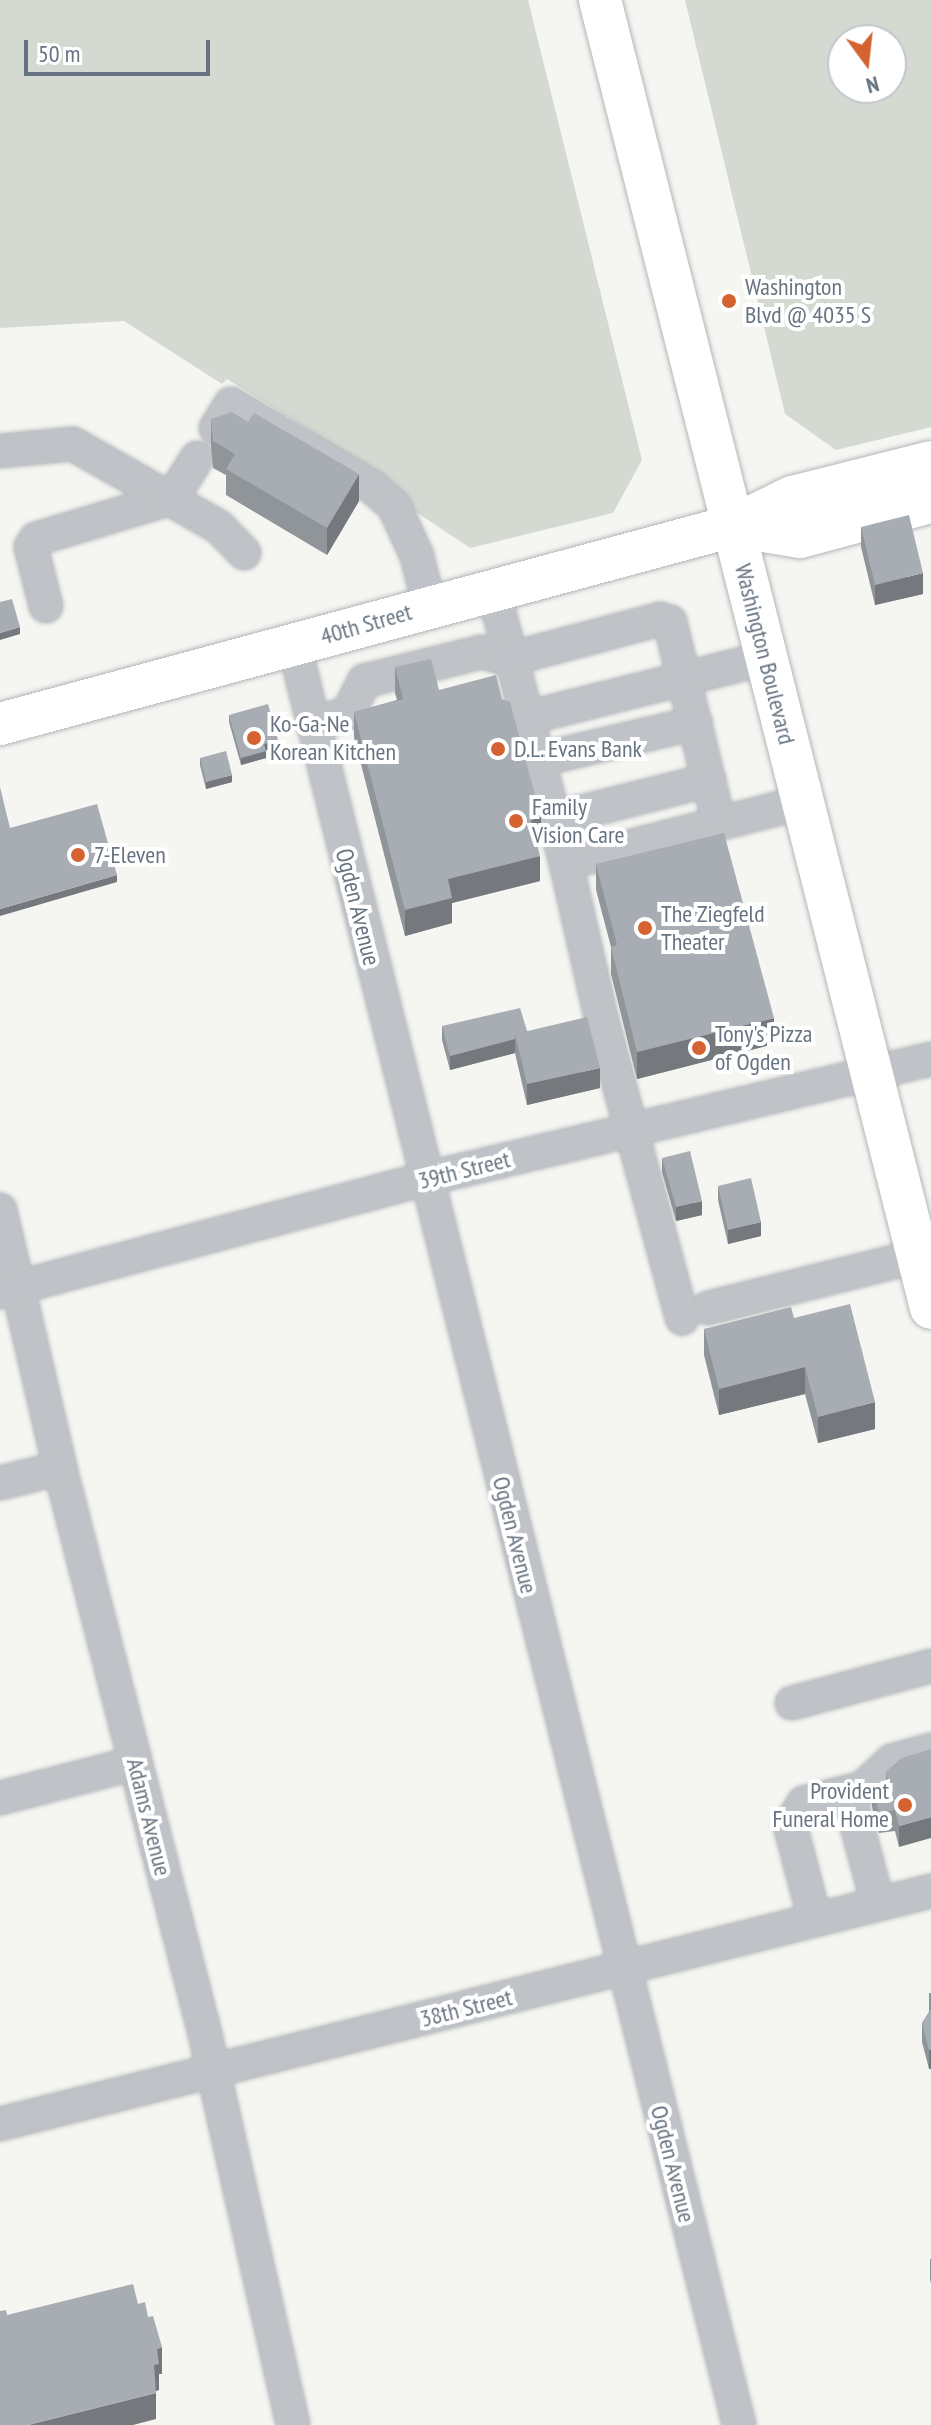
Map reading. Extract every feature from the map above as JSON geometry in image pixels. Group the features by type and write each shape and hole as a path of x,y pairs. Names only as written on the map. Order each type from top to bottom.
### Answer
{"main road":[{"name":"Washington Boulevard","path":"600,0 871,1073 924,1255 931,1308"},
{"name":"40th Street","path":"0,724 294,645 429,605 733,526 792,497 931,462"},
{"name":"40th Street","path":"733,526 800,537 931,502"}],"street":[{"path":"216,428 231,404 371,486 394,506 417,556 429,605"},
{"path":"0,451 73,444 219,527 244,553"},
{"path":"46,606 31,547 36,539 172,498 197,458"},
{"path":"493,590 566,863 632,1130 695,1313 924,1255"},
{"path":"313,724 348,713 364,681 481,652 510,659 660,619 670,622 719,823"},
{"name":"Ogden Avenue","path":"294,645 425,1179 739,2425"},
{"path":"526,718 766,658"},
{"path":"538,760 696,723"},
{"path":"554,819 709,780"},
{"path":"566,863 803,802"},
{"name":"39th Street","path":"10,1290 425,1179 931,1059"},
{"name":"Adams Avenue","path":"0,1210 10,1290 60,1468 214,2071 293,2425"},
{"path":"0,1483 60,1468"},
{"path":"792,1703 931,1666"},
{"path":"815,1920 790,1825 804,1803 863,1788 892,1761 931,1750"},
{"path":"0,1798 135,1763"},
{"path":"848,1792 878,1904"},
{"name":"38th Street","path":"0,2124 931,1891"}],"shaded area":[{"path":"0,0 528,0 642,460 613,513 470,548 413,510 400,491 287,416 227,379 222,384 124,321 0,328"},
{"path":"685,0 931,0 931,427 836,450 785,414"}],"building":[{"path":"232,412 248,422 254,413 359,474 327,528 226,469 235,454 213,441 211,419"},
{"path":"909,515 923,573 875,585 861,527"},
{"path":"12,599 20,627 0,633 0,602"},
{"path":"431,659 439,690 496,675 502,699 510,702 541,817 531,820 540,856 448,879 452,898 405,910 354,712 403,699 395,667"},
{"name":"Ko-Ga-Ne Korean Kitchen","path":"268,704 278,740 264,744 266,751 241,758 229,715"},
{"path":"226,751 232,775 206,782 200,758"},
{"path":"0,787 10,828 97,804 117,875 0,909"},
{"path":"724,833 774,1018 637,1052 611,947 617,945 596,864"},
{"path":"520,1008 527,1031 515,1034 515,1039 450,1056 442,1026"},
{"path":"587,1017 600,1068 527,1084 515,1034"},
{"path":"690,1151 702,1201 676,1207 662,1158"},
{"path":"751,1178 761,1222 728,1230 718,1186"},
{"path":"850,1304 875,1402 818,1417 805,1367 719,1389 704,1329 791,1307 794,1318"},
{"name":"Provident Funeral Home","path":"931,1749 931,1817 899,1826 895,1810 879,1813 872,1787 888,1782 886,1772 902,1758"},
{"path":"931,2009 931,2050 929,2050 922,2023"},
{"path":"133,2284 138,2304 145,2302 148,2317 153,2316 162,2347 157,2349 159,2364 154,2365 156,2393 28,2425 0,2425 0,2311 6,2310 7,2315"}],"place":[{"name":"Washington Blvd @ 4035 S","path":"729,301"},
{"name":"Ko-Ga-Ne Korean Kitchen","path":"254,738"},
{"name":"D.L. Evans Bank","path":"498,749"},
{"name":"Family Vision Care","path":"516,821"},
{"name":"7-Eleven","path":"78,855"},
{"name":"The Ziegfeld Theater","path":"645,928"},
{"name":"Tony's Pizza of Ogden","path":"699,1048"},
{"name":"Provident Funeral Home","path":"905,1805"}]}
